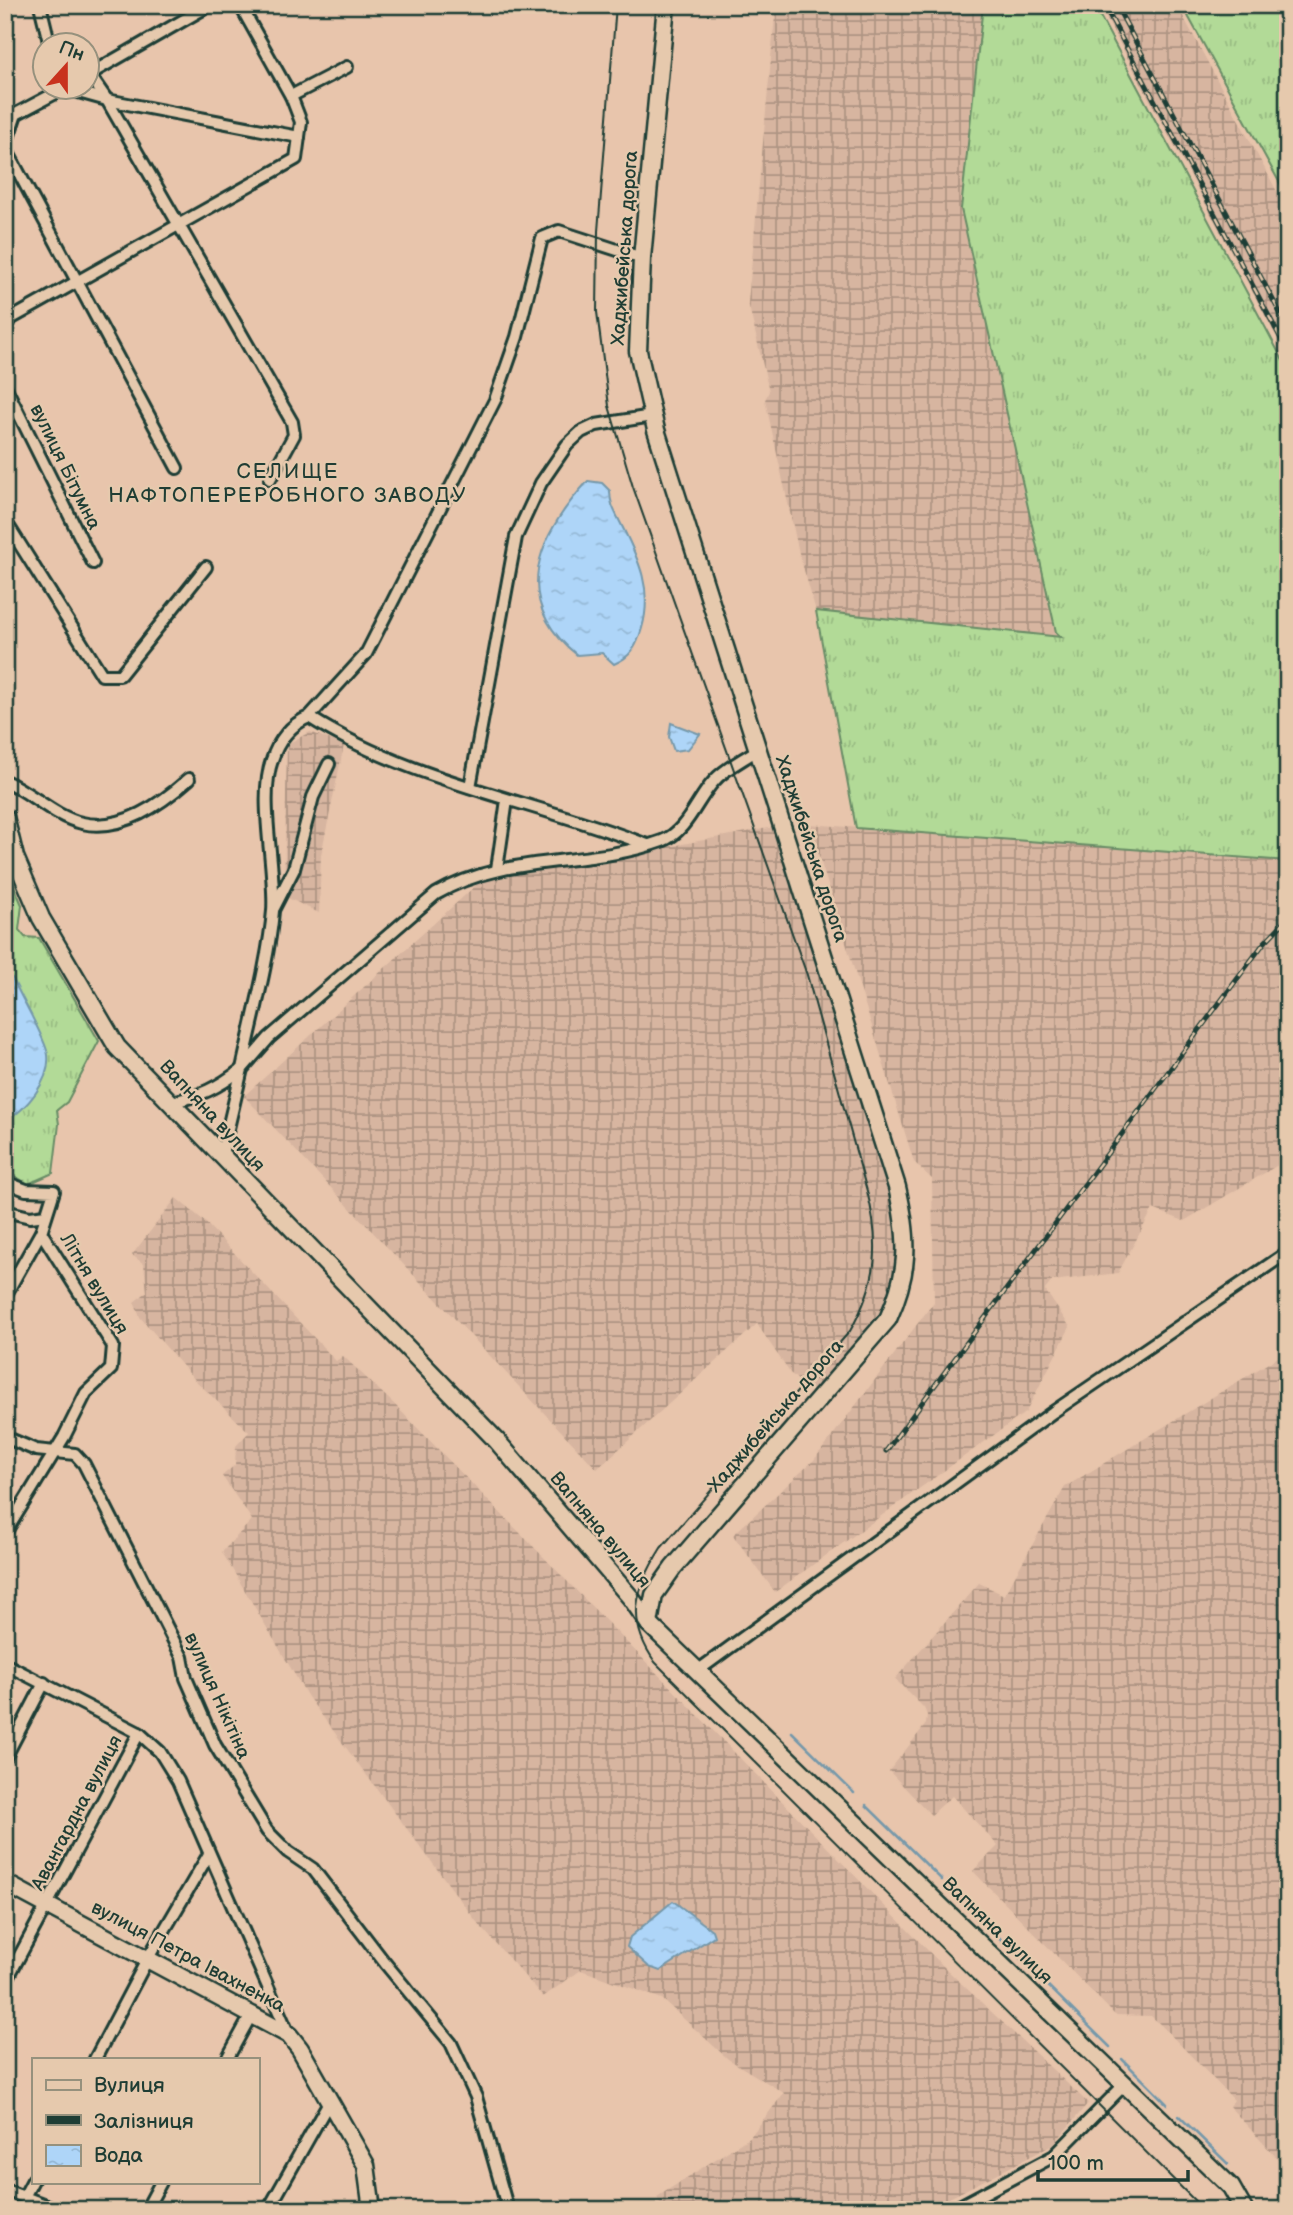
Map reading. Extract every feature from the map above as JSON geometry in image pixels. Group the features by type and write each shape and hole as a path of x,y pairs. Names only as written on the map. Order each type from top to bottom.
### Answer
{"street":[{"path":"40,5 47,32"},
{"path":"102,67 210,5"},
{"path":"5,322 296,159 301,122 291,96 240,5"},
{"name":"Хаджибейська дорога","path":"649,1623 654,1595 673,1568 888,1319 903,1286 905,1223 897,1187 652,416 638,351 642,258 666,5"},
{"path":"291,96 347,67"},
{"path":"102,93 292,422 294,435 270,478"},
{"path":"102,99 299,137"},
{"path":"39,102 16,114 6,141 177,468"},
{"path":"222,1157 273,911 268,788 271,761 283,738 298,721 309,718 366,654 495,400 517,337 542,238 559,231 642,258"},
{"name":"вулиця Бітумна","path":"5,386 93,563"},
{"path":"470,787 516,537 541,483 566,446 581,432 596,425 652,416"},
{"path":"5,528 9,527 102,675 120,675 206,567"},
{"path":"309,718 368,748 470,787 647,845"},
{"path":"171,1102 192,1099 216,1088 242,1069 269,1038 436,894 456,882 497,869 647,845 674,834 721,774 757,750"},
{"path":"273,911 295,869 313,797 329,764"},
{"path":"5,781 81,823 101,823 119,822 162,803 189,779"},
{"path":"497,869 507,800"},
{"name":"Вапняна вулиця","path":"5,817 15,858 28,890 78,983 117,1046 497,1441 631,1598 649,1623 696,1672 1231,2188 1244,2210"},
{"path":"5,1182 26,1190 54,1191 41,1232 5,1296"},
{"name":"Літня вулиця","path":"5,1212 30,1217 46,1215"},
{"name":"Літня вулиця","path":"5,1533 54,1453 86,1392 111,1368 114,1354 113,1346 41,1232"},
{"path":"696,1672 1064,1404 1288,1252"},
{"name":"вулиця Нікітіна","path":"5,1437 29,1448 75,1454 84,1464 182,1657 186,1678 215,1745 267,1831 288,1852 313,1869 385,1963 452,2043 476,2097 508,2210"},
{"path":"5,1664 139,1733 160,1752 170,1767 289,2035"},
{"path":"5,1758 44,1683"},
{"name":"Авангардна вулиця","path":"5,1983 139,1733"},
{"path":"97,2058 148,1958 209,1854"},
{"name":"вулиця Петра Івахненка","path":"5,1883 289,2035 300,2049 366,2165 372,2210"},
{"path":"228,2058 251,2015"},
{"path":"952,2210 969,2206 1054,2156 1125,2084"},
{"path":"268,2210 329,2102"},
{"path":"24,2197 32,2182"},
{"path":"146,2210 160,2184"},
{"path":"5,2190 60,2210"}],"shaded area":[{"path":"776,5 983,5 973,96 1063,638 816,611 799,553 765,400 769,391 748,302"},
{"path":"1099,5 1177,5 1288,212 1288,358"},
{"path":"310,732 344,745 321,855 319,913 284,896 287,744"},
{"path":"809,824 1288,861 1288,1159 1184,1221 1153,1209 1118,1273 1052,1281 1045,1290 1070,1327 1026,1412 775,1592 733,1535 814,1460 934,1302 932,1179 914,1162"},
{"path":"779,826 901,1223 895,1288 881,1316 816,1396 790,1373 757,1324 597,1469 244,1096 485,877 491,880"},
{"path":"176,1198 203,1220 336,1361 343,1356 395,1405 946,1969 1088,2103 1053,2145 926,2210 663,2210 657,2197 750,2137 784,2093 728,2059 662,1999 581,1970 543,1997 476,1921 308,1697 222,1552 252,1520 222,1476 235,1465 236,1446 249,1432 195,1380 140,1317 134,1302 147,1292 144,1264 132,1255"},
{"path":"1288,1351 1288,2170 1229,2106 1234,2100 1161,2025 1151,2016 1115,2015 973,1871 998,1846 952,1796 931,1815 889,1771 926,1724 927,1715 924,1708 895,1679 979,1583 1004,1595 1065,1487"}],"green space":[{"path":"983,5 1094,5 1288,370 1288,861 856,828 816,611 1061,637 1056,632 961,209"},
{"path":"1182,5 1288,5 1288,198"},
{"path":"5,865 22,905 19,930 25,937 39,938 99,1041 67,1102 57,1110 59,1124 53,1173 28,1184 5,1170"}],"water":[{"path":"588,481 602,483 610,491 612,505 639,563 645,588 645,614 638,640 629,654 614,664 602,653 577,655 556,634 543,612 537,590 538,568 545,545 570,502"},
{"path":"671,723 700,734 688,749 674,751 669,737"},
{"path":"5,970 13,979 43,1039 48,1065 46,1075 36,1093 21,1110 5,1122"},
{"path":"673,1901 712,1930 714,1936 660,1971 649,1967 627,1947 630,1937"}],"waterway":[{"path":"792,1732 854,1793"},
{"path":"866,1805 942,1880"},
{"path":"953,1892 1110,2047"},
{"path":"1122,2059 1167,2104"},
{"path":"1179,2116 1228,2164"}],"tram line":[{"path":"616,5 598,231 597,312 609,406 633,487 807,975 867,1191 875,1246 871,1279 850,1331 661,1548 640,1591 637,1604 640,1632 655,1662 1204,2210"}],"railway":[{"path":"1104,5 1288,352"},
{"path":"1116,5 1288,328"},
{"path":"886,1451 1264,943 1288,918"}],"district":[{"name":"СЕЛИЩЕ НАФТОПЕРЕРОБНОГО ЗАВОДУ","path":"288,483"}]}
